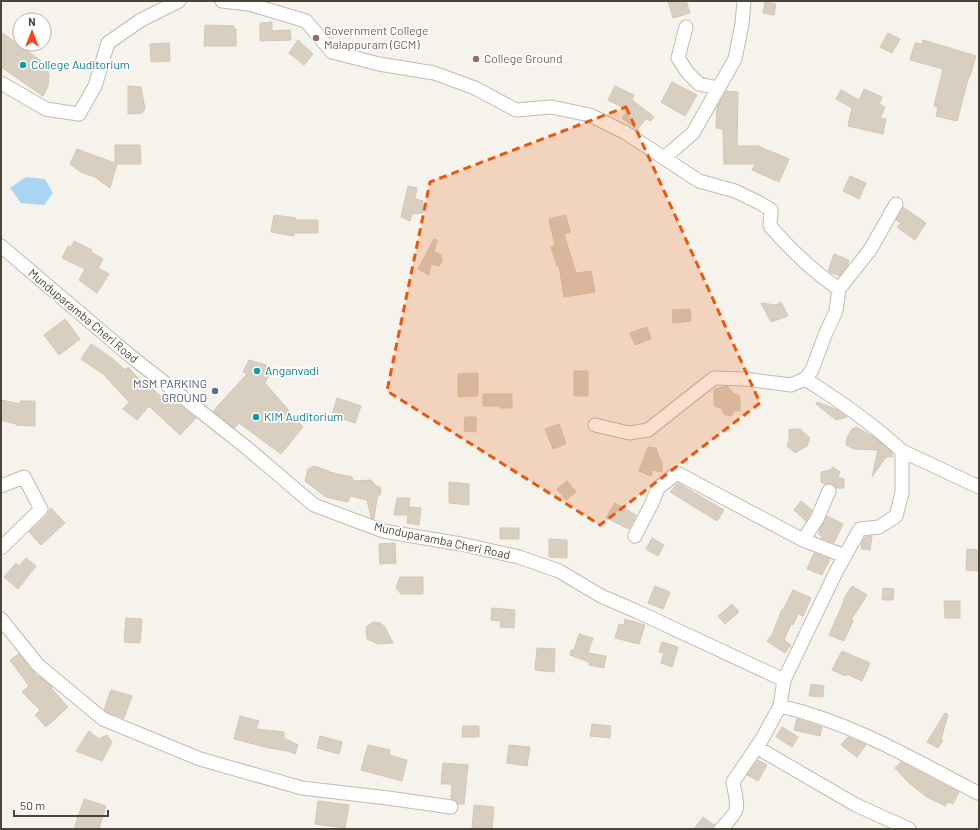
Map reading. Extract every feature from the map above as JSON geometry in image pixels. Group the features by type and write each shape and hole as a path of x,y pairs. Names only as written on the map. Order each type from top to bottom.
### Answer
{"street":[{"path":"1,83 46,109 79,114 95,86 108,43 141,20 179,1"},
{"path":"222,1 250,4 306,21 332,52 379,64 434,73 475,88 516,110 551,106 590,115 626,133 665,157 699,181 735,190 771,210 770,226 788,248 826,281 838,289"},
{"path":"665,157 693,133 735,59 742,24 744,1"},
{"path":"686,27 678,58 688,73 699,84 718,88"},
{"path":"595,425 629,432 648,430 714,378 746,378 791,385 805,379 812,370 836,311 838,289 870,250 896,204"},
{"name":"Munduparamba Cheri Road","path":"1,246 128,354 253,452 314,505 383,531 461,544 519,557 558,571 601,596 636,610 784,680"},
{"path":"805,379 839,400 873,425 902,451 979,488"},
{"path":"721,829 736,813 737,805 732,782 756,747 780,706 784,680 845,556 860,529 879,527 896,516 902,493 902,451"},
{"path":"635,536 658,488 677,473 803,540 845,556"},
{"path":"1,486 24,477 41,509 1,548"},
{"path":"803,540 817,519 829,491"},
{"path":"1,619 38,665 103,719 124,728 200,759 302,788 451,807"},
{"path":"780,706 806,712 871,738 978,793"},
{"path":"756,747 856,805 909,829"}],"highlighted area":[{"path":"626,107 760,403 600,525 387,391 430,182"}],"water":[{"path":"26,177 45,179 53,193 44,205 21,203 10,188"}],"building":[{"path":"668,1 686,1 690,13 673,18"},
{"path":"765,2 776,4 774,15 763,13"},
{"path":"272,22 272,31 290,30 291,40 260,41 260,23"},
{"path":"205,25 234,26 234,29 236,29 236,46 204,46"},
{"name":"College Auditorium","path":"1,32 12,40 12,52 29,52 44,63 49,75 48,86 43,96 1,67"},
{"path":"888,33 900,39 892,53 880,47"},
{"path":"298,40 313,54 304,65 289,53"},
{"path":"923,40 976,56 957,121 936,116 938,107 934,106 943,69 910,60 915,43 922,44"},
{"path":"169,43 170,61 151,62 150,44"},
{"path":"672,82 697,95 685,116 661,102"},
{"path":"128,86 141,87 145,109 142,113 128,114"},
{"path":"615,86 634,95 632,100 654,117 651,121 646,119 637,130 622,118 628,110 608,100"},
{"path":"864,89 882,97 879,104 885,107 880,118 886,119 883,134 848,126 852,108 836,99 841,90 859,100"},
{"path":"726,91 738,92 737,146 758,146 789,159 779,182 752,170 755,164 724,164 723,129 716,128 717,107"},
{"path":"115,145 140,145 141,164 117,164 110,188 95,177 81,172 70,164 77,149 115,163"},
{"path":"850,176 866,183 859,199 843,191"},
{"path":"408,186 417,188 415,199 423,201 423,213 412,214 410,221 401,217"},
{"path":"903,207 926,223 915,240 897,227 901,223 896,220"},
{"path":"274,215 296,218 296,220 318,220 318,233 294,233 294,236 271,232"},
{"path":"566,215 570,232 564,234 576,273 591,271 595,292 564,297 559,266 557,266 551,247 555,246 549,219"},
{"path":"434,239 437,240 434,252 441,255 442,261 439,266 431,264 429,275 418,269"},
{"path":"74,241 92,250 91,252 103,259 98,268 109,274 97,293 79,280 85,269 62,258 68,246 71,247"},
{"path":"834,254 849,260 847,266 839,276 828,271"},
{"path":"781,302 788,316 771,322 761,303 776,305"},
{"path":"690,309 691,321 673,323 672,310"},
{"path":"65,319 80,339 59,355 44,335"},
{"path":"647,327 651,339 635,345 630,333"},
{"path":"91,344 112,358 125,370 128,367 147,388 150,386 171,406 175,402 196,418 180,435 149,406 137,420 123,409 129,402 103,374 81,359"},
{"name":"KIM Auditorium","path":"249,360 266,365 271,370 265,383 303,427 281,454 239,423 234,428 213,411 247,374 243,372"},
{"path":"574,371 588,371 588,396 574,396"},
{"path":"478,373 478,396 458,397 458,374"},
{"path":"727,386 734,394 739,395 740,401 740,411 734,411 731,416 724,414 721,408 714,406 714,389"},
{"path":"483,394 512,394 512,408 483,406"},
{"path":"337,398 361,406 355,423 332,415"},
{"path":"1,400 20,404 20,401 35,401 35,426 16,425 1,420"},
{"path":"817,402 838,410 847,417 836,420 816,404"},
{"path":"465,417 476,417 476,432 464,431"},
{"path":"559,424 566,444 553,449 545,429"},
{"path":"856,427 874,437 891,451 893,457 886,457 872,477 878,450 854,449 846,445 847,438 851,430"},
{"path":"800,429 810,438 807,446 795,453 787,446 789,441 789,430"},
{"path":"648,447 656,448 660,460 662,461 662,472 653,470 651,476 639,471"},
{"path":"314,466 329,472 352,477 353,481 371,480 376,486 380,487 381,493 377,498 374,519 371,518 367,500 350,496 348,502 326,497 305,481 308,469"},
{"path":"833,467 840,472 838,477 844,479 844,488 836,488 832,484 821,482 821,472 830,470"},
{"path":"567,481 576,492 566,500 557,489"},
{"path":"449,482 469,484 469,505 449,503"},
{"path":"678,483 724,510 717,521 670,492"},
{"path":"397,498 410,498 407,515 394,515"},
{"path":"801,501 812,510 806,521 794,510"},
{"path":"615,503 636,515 629,529 606,518"},
{"path":"409,507 421,508 419,525 407,523"},
{"path":"51,508 65,523 41,545 29,532 47,515"},
{"path":"827,516 843,524 834,543 821,538 822,536 818,534"},
{"path":"500,528 519,528 519,539 500,539"},
{"path":"872,536 870,550 861,549 862,542 865,537"},
{"path":"652,538 664,545 658,556 646,549"},
{"path":"549,539 567,540 567,558 549,557"},
{"path":"395,543 396,563 380,564 379,544"},
{"path":"967,549 979,550 979,571 966,570"},
{"path":"814,553 830,559 822,575 807,569"},
{"path":"26,558 36,566 18,589 4,577 16,563 19,566"},
{"path":"400,577 423,577 423,594 401,594 396,588"},
{"path":"655,586 670,592 663,609 648,603"},
{"path":"852,586 867,595 851,620 853,621 844,641 829,635 844,601 843,600"},
{"path":"883,588 894,589 893,600 882,600"},
{"path":"793,590 811,598 803,616 798,614 793,625 791,624 784,640 791,645 785,653 767,641 772,635 782,609 783,610"},
{"path":"944,601 960,601 960,618 945,618"},
{"path":"732,604 739,612 725,624 718,616"},
{"path":"492,608 515,610 514,628 500,627 501,621 491,620"},
{"path":"126,618 142,619 140,643 124,642"},
{"path":"625,619 645,625 639,644 615,638 619,624 624,625"},
{"path":"373,622 380,623 385,627 393,643 378,644 367,639 366,627"},
{"path":"579,634 593,638 588,653 606,656 604,668 589,665 589,662 570,655 571,650 574,650"},
{"path":"662,642 678,647 672,667 661,663 664,653 659,652"},
{"path":"537,648 555,649 554,672 535,670"},
{"path":"842,651 870,663 862,681 847,674 846,676 832,670"},
{"path":"19,654 38,677 39,676 52,687 51,688 68,707 46,727 35,715 40,710 22,692 29,686 10,660"},
{"path":"811,684 824,686 823,697 809,696"},
{"path":"111,690 132,696 124,718 104,710"},
{"path":"945,713 948,715 941,739 943,740 938,748 927,742"},
{"path":"240,716 259,721 256,729 284,732 284,738 298,745 295,754 288,751 234,739"},
{"path":"797,719 822,727 820,736 794,730"},
{"path":"592,724 611,726 610,738 590,736"},
{"path":"463,726 479,726 479,737 462,737"},
{"path":"782,727 798,737 792,747 776,737"},
{"path":"89,731 99,739 107,735 112,742 102,761 76,751"},
{"path":"320,736 342,742 339,754 317,748"},
{"path":"848,737 866,745 857,757 841,745"},
{"path":"368,745 390,750 389,755 407,760 402,781 361,770"},
{"path":"509,745 530,747 527,766 507,763"},
{"path":"758,760 767,765 758,781 747,775"},
{"path":"901,762 959,792 953,804 948,802 945,806 927,797 909,783 895,768"},
{"path":"443,763 468,765 464,804 458,804 456,801 451,799 452,784 441,784"},
{"path":"84,799 106,806 99,829 74,829"},
{"path":"318,801 349,805 345,828 315,824"},
{"path":"474,805 494,807 492,829 472,829"},
{"path":"703,817 714,825 713,829 694,829"}],"place":[{"name":"Government College Malappuram (GCM)","path":"316,38"},
{"name":"College Ground","path":"476,59"},
{"name":"College Auditorium","path":"23,65"},
{"name":"Anganvadi","path":"257,371"},
{"name":"MSM PARKING GROUND","path":"215,391"},
{"name":"KIM Auditorium","path":"256,417"}]}
